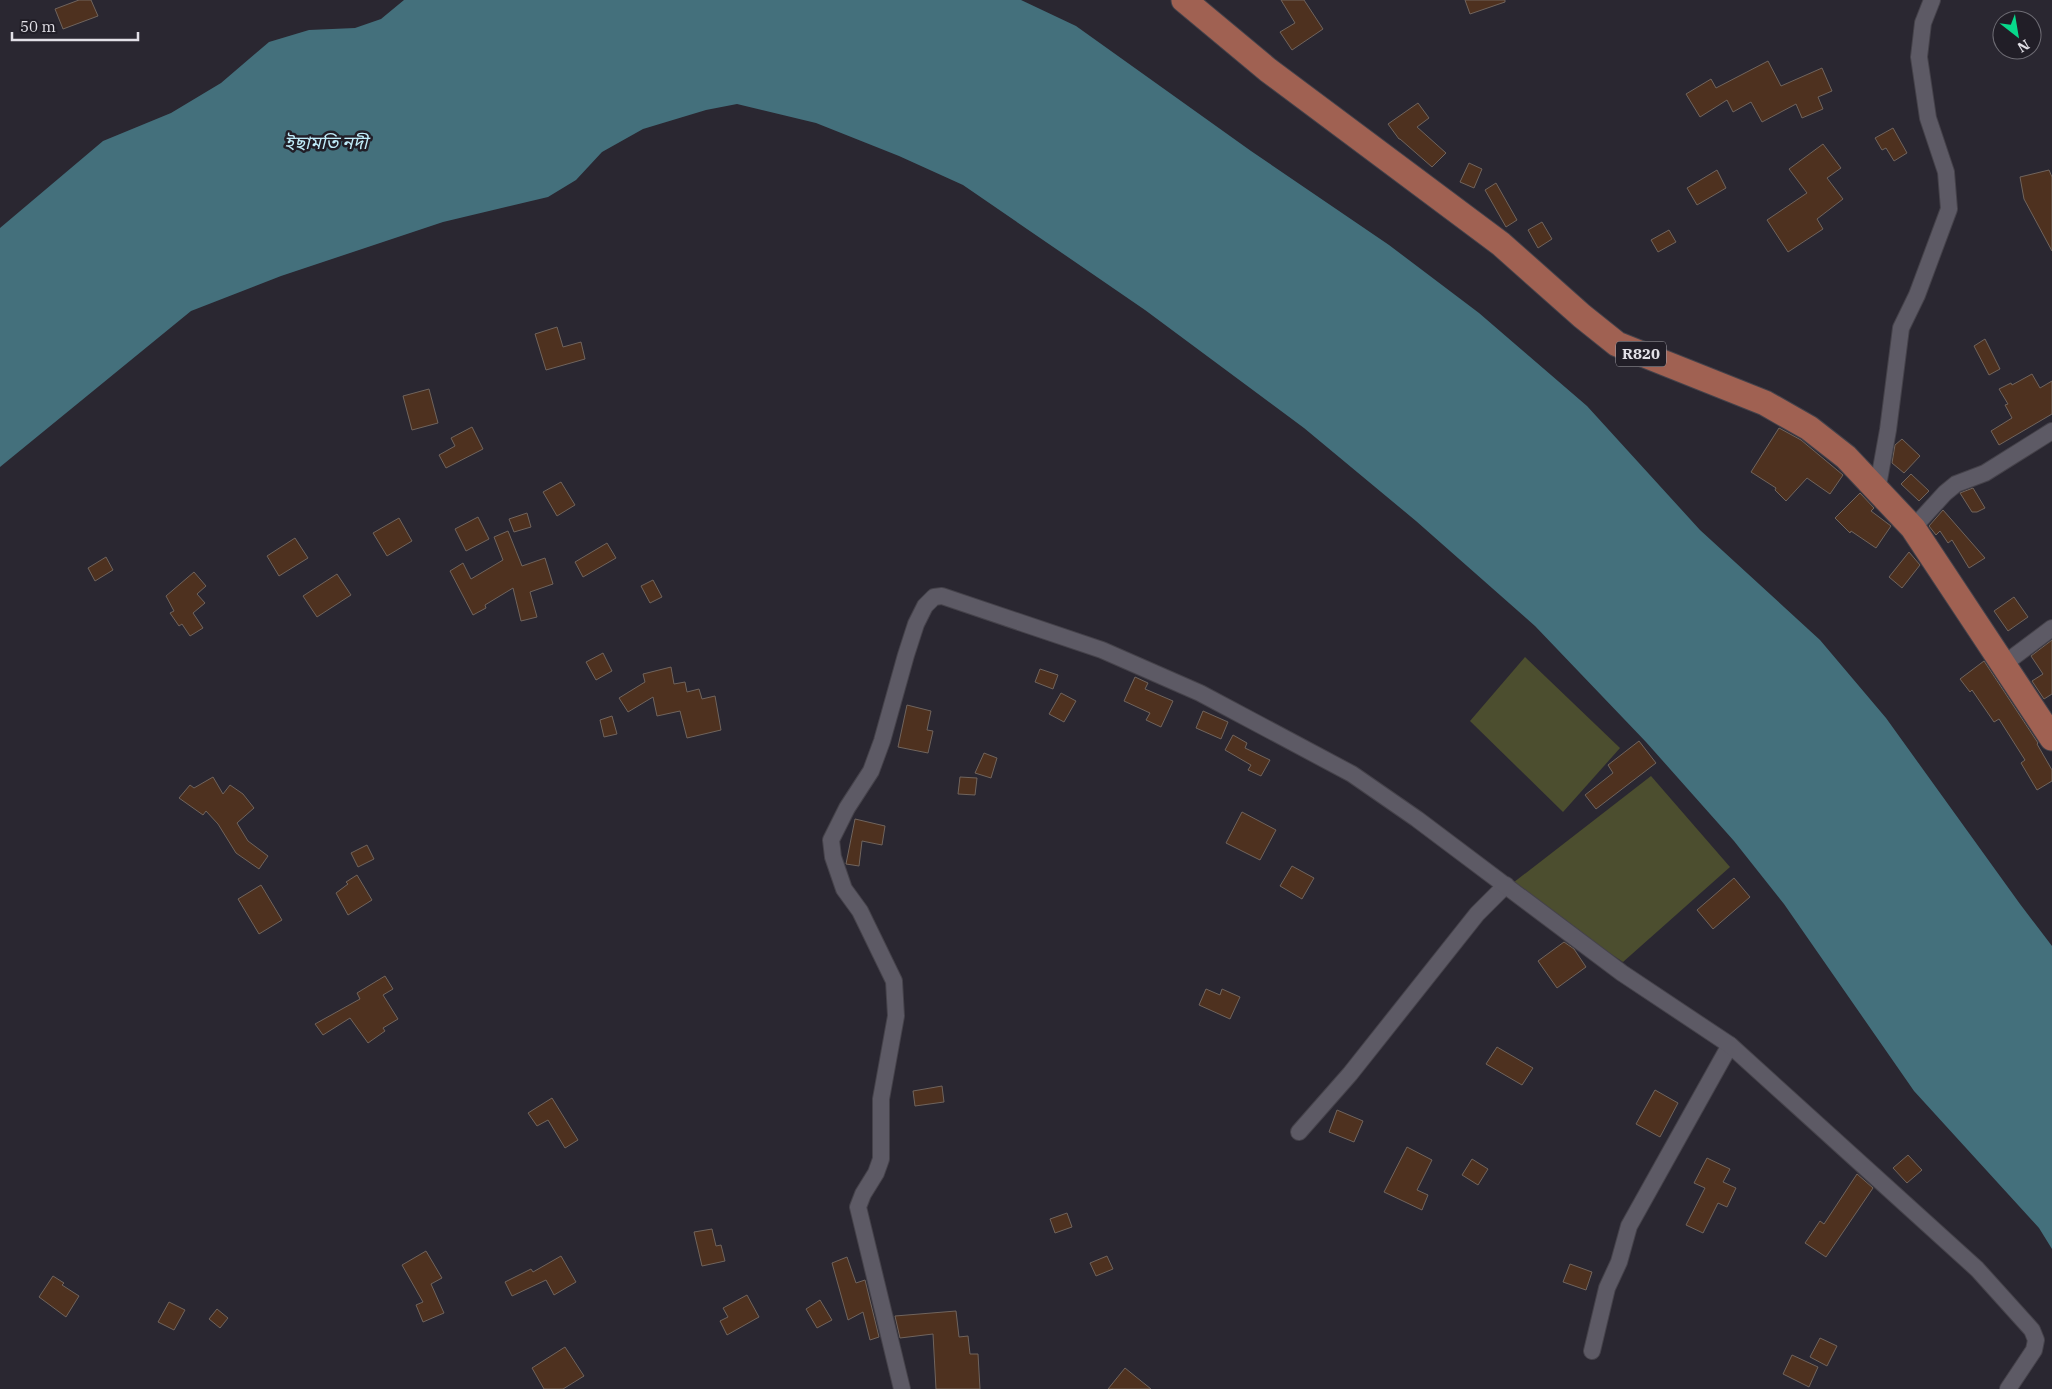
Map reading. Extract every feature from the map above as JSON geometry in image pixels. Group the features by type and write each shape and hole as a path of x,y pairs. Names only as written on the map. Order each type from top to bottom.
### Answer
{"main road":[{"name":"R820","path":"1184,0 1268,70 1501,244 1582,316 1617,344 1765,403 1809,428 1846,457 1913,528 2052,738"}],"street":[{"path":"1877,491 1888,430 1901,328 1920,286 1949,209 1946,172 1928,118 1919,57 1923,22 1932,0"},
{"path":"1913,528 1956,484 1985,473 2052,431"},
{"path":"902,1389 858,1208 881,1159 881,1099 896,1016 894,981 860,910 844,888 833,858 831,840 847,808 870,771 882,741 916,624 925,606 934,597 942,596 1102,650 1200,693 1352,774 1506,885 1622,973 1730,1045 1978,1269 2032,1330 2036,1340 2034,1350 2008,1389"},
{"path":"2004,664 2052,628"},
{"path":"1299,1132 1350,1074 1477,914 1506,885"},
{"path":"1592,1351 1606,1288 1619,1262 1629,1226 1730,1045"}],"green space":[{"path":"1525,657 1620,748 1563,812 1470,721"},
{"path":"1651,776 1730,867 1623,962 1509,886"}],"water":[{"name":"ইছামতি নদী","path":"404,0 1021,0 1076,26 1251,151 1389,245 1479,313 1587,406 1700,530 1820,640 1886,718 2052,946 2052,1249 2039,1228 1914,1091 1784,904 1734,841 1646,742 1535,626 1416,521 1304,428 1145,310 963,185 899,156 816,123 737,104 706,110 643,129 602,152 576,180 548,197 443,222 281,276 191,311 0,467 0,228 103,141 171,113 221,83 269,42 309,30 355,28 381,19"}],"building":[{"path":"79,0 91,0 98,16 63,29 55,9"},
{"path":"1281,0 1304,0 1323,29 1292,50 1280,32 1295,23"},
{"path":"1465,0 1505,0 1505,2 1470,14"},
{"path":"1768,61 1781,86 1822,68 1832,91 1818,97 1823,109 1802,118 1796,104 1762,122 1751,102 1733,112 1727,100 1700,117 1686,94 1711,79 1716,88"},
{"path":"1418,103 1429,118 1417,127 1446,153 1432,167 1399,139 1388,124"},
{"path":"1893,128 1907,153 1894,161 1886,148 1882,150 1875,138"},
{"path":"1823,144 1841,168 1827,178 1843,199 1817,219 1823,229 1788,252 1767,220 1807,193 1789,169"},
{"path":"1469,163 1482,169 1474,188 1460,182"},
{"path":"1717,170 1726,188 1697,205 1687,188"},
{"path":"2049,170 2052,177 2052,251 2024,199 2020,177"},
{"path":"1496,183 1517,220 1506,227 1485,190"},
{"path":"1542,222 1552,239 1538,248 1528,230"},
{"path":"1669,230 1676,242 1658,252 1651,240"},
{"path":"557,327 563,347 581,342 585,359 546,370 535,334"},
{"path":"1985,339 2000,369 1989,375 1974,346"},
{"path":"2032,374 2040,388 2052,381 2052,414 1999,445 1991,431 2012,418 2005,405 2008,404 1999,389 2011,383 2012,385"},
{"path":"429,389 438,423 412,430 403,396"},
{"path":"472,427 483,449 446,468 439,455 455,446 451,438"},
{"path":"1779,428 1801,440 1843,475 1830,494 1807,478 1786,501 1775,490 1776,488 1751,472"},
{"path":"1902,439 1920,456 1904,473 1892,463 1895,445"},
{"path":"1911,474 1929,491 1919,501 1901,484"},
{"path":"561,482 575,505 557,516 543,492"},
{"path":"1973,488 1985,508 1977,512 1972,512 1960,493"},
{"path":"1860,493 1874,508 1871,511 1891,526 1876,548 1851,531 1850,533 1835,518"},
{"path":"1943,510 1985,558 1969,568 1952,540 1948,543 1940,531 1936,535 1929,526"},
{"path":"527,513 531,527 514,532 509,519"},
{"path":"478,517 489,539 466,551 455,529"},
{"path":"399,518 412,541 387,556 373,533"},
{"path":"508,531 522,566 545,558 553,584 530,592 537,617 521,621 513,588 485,605 486,608 473,615 450,571 463,563 471,579 503,560 494,537"},
{"path":"295,538 308,558 279,576 267,556"},
{"path":"607,543 616,558 583,577 575,562"},
{"path":"1909,552 1920,565 1902,588 1889,577"},
{"path":"106,557 113,570 95,581 88,568"},
{"path":"194,572 206,586 197,594 205,603 193,613 203,628 190,636 182,624 179,626 170,613 174,611 166,596"},
{"path":"337,574 351,595 317,617 303,596"},
{"path":"653,580 662,597 650,603 641,586"},
{"path":"2014,597 2028,617 2008,631 1994,611"},
{"path":"2052,640 2052,694 2044,699 2032,681 2043,674 2031,656"},
{"path":"603,653 612,671 596,680 586,662"},
{"path":"1984,661 2038,743 2052,770 2052,781 2037,790 2021,763 2025,760 1999,719 1994,722 1972,690 1970,692 1960,679"},
{"path":"671,667 674,684 685,682 687,692 699,689 702,699 715,696 721,730 687,738 680,711 657,716 653,697 628,712 619,698 645,682 643,674"},
{"path":"1040,669 1058,675 1053,689 1035,682"},
{"path":"1135,677 1148,683 1145,689 1173,701 1161,727 1146,720 1150,713 1124,701"},
{"path":"1061,693 1076,701 1064,722 1049,714"},
{"path":"907,705 931,711 927,730 933,731 928,753 898,747"},
{"path":"1203,711 1228,722 1221,739 1196,728"},
{"path":"612,716 617,734 604,737 600,720"},
{"path":"1233,735 1247,743 1245,748 1270,760 1261,776 1248,770 1251,765 1225,750"},
{"path":"1639,741 1656,763 1596,809 1585,795 1613,773 1608,765"},
{"path":"984,753 997,758 991,778 975,773"},
{"path":"213,777 223,794 230,785 243,794 254,808 237,823 248,841 268,856 259,869 236,853 218,824 206,811 203,815 179,798 190,785 194,788"},
{"path":"960,777 977,778 975,795 958,794"},
{"path":"1242,812 1276,830 1260,860 1226,843"},
{"path":"855,819 885,826 882,845 862,841 859,866 846,864"},
{"path":"367,845 374,859 358,867 351,853"},
{"path":"1292,866 1314,878 1302,899 1280,886"},
{"path":"357,875 372,900 348,915 336,893 348,884 346,882"},
{"path":"1734,878 1750,897 1713,929 1697,910"},
{"path":"261,885 282,920 259,934 238,899"},
{"path":"1564,942 1574,949 1586,967 1557,988 1538,961"},
{"path":"385,976 393,989 383,995 398,1019 383,1028 385,1031 368,1043 350,1018 323,1035 315,1024 360,999 357,993"},
{"path":"1206,989 1220,995 1222,989 1240,997 1230,1019 1199,1005"},
{"path":"1497,1047 1533,1068 1522,1085 1486,1064"},
{"path":"942,1086 944,1102 915,1106 913,1091"},
{"path":"1655,1090 1678,1103 1660,1137 1636,1124"},
{"path":"552,1098 578,1140 565,1148 548,1120 537,1126 528,1113"},
{"path":"1337,1110 1363,1121 1354,1142 1329,1132"},
{"path":"1407,1147 1432,1160 1417,1190 1428,1195 1422,1210 1384,1192"},
{"path":"1908,1155 1922,1170 1907,1183 1893,1168"},
{"path":"1707,1158 1730,1169 1723,1182 1736,1188 1727,1207 1718,1203 1703,1233 1686,1225 1705,1188 1694,1183"},
{"path":"1472,1159 1488,1169 1478,1185 1462,1175"},
{"path":"1857,1174 1873,1188 1826,1257 1805,1243 1820,1221 1824,1224"},
{"path":"1067,1213 1072,1227 1055,1233 1050,1219"},
{"path":"712,1229 716,1246 721,1245 725,1261 702,1266 694,1232"},
{"path":"426,1251 442,1278 431,1284 444,1313 423,1322 416,1305 423,1302 402,1265"},
{"path":"561,1256 576,1282 554,1295 546,1280 512,1296 505,1282 531,1269 533,1272"},
{"path":"1107,1256 1113,1269 1096,1276 1090,1263"},
{"path":"847,1257 856,1283 865,1280 879,1337 870,1340 863,1312 848,1320 832,1263"},
{"path":"1570,1264 1592,1272 1586,1290 1563,1282"},
{"path":"53,1276 64,1283 62,1285 79,1296 66,1317 39,1297"},
{"path":"747,1295 759,1317 727,1335 720,1321 728,1317 723,1308"},
{"path":"820,1300 832,1320 817,1328 806,1309"},
{"path":"169,1302 185,1310 174,1330 158,1322"},
{"path":"217,1309 228,1318 220,1328 209,1319"},
{"path":"956,1311 959,1337 968,1336 970,1354 978,1354 980,1389 936,1389 933,1334 900,1338 895,1316"},
{"path":"1820,1338 1837,1346 1827,1366 1810,1357"},
{"path":"565,1347 584,1376 563,1389 544,1389 532,1368"},
{"path":"1792,1355 1818,1367 1809,1387 1783,1374"},
{"path":"1125,1368 1151,1389 1108,1389"}]}
